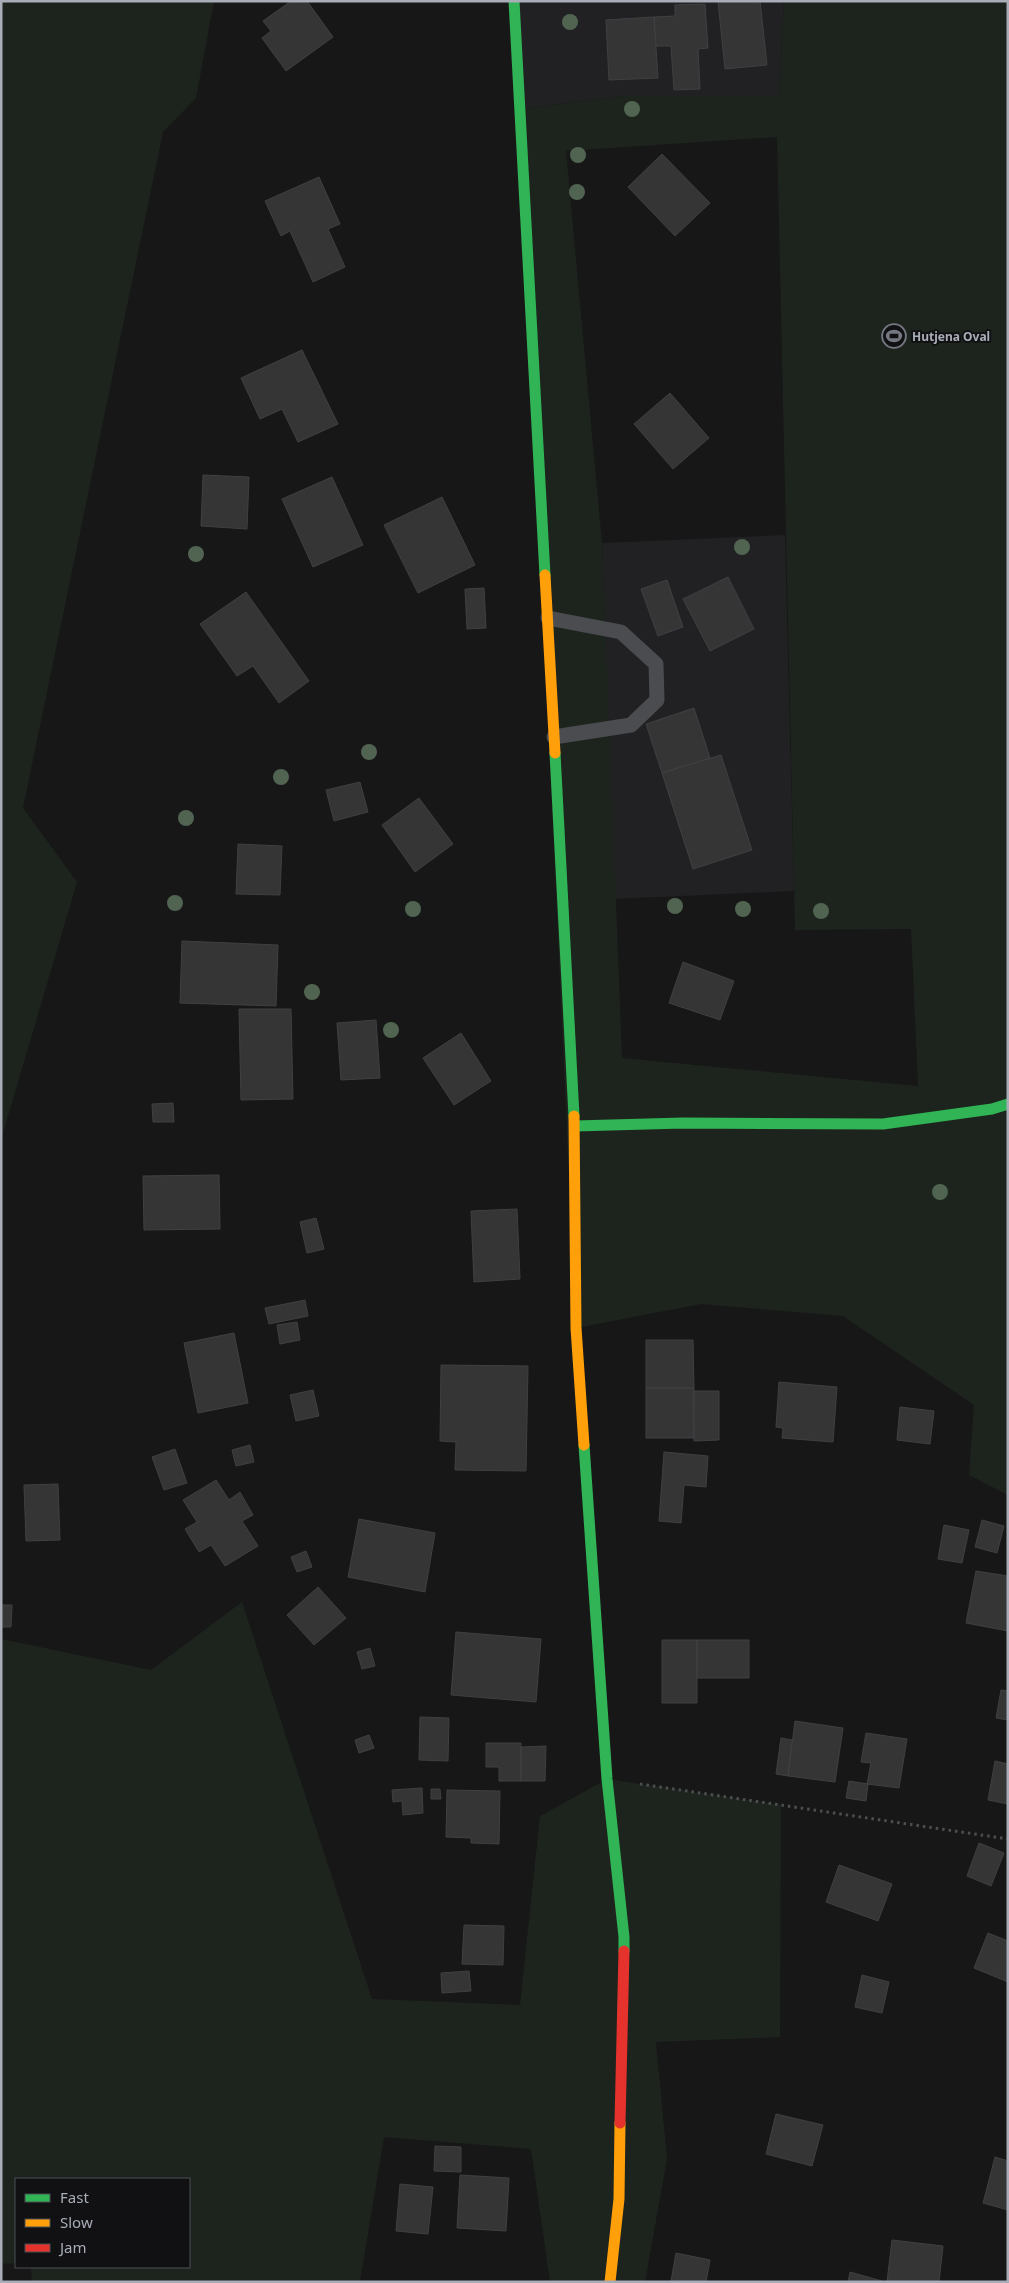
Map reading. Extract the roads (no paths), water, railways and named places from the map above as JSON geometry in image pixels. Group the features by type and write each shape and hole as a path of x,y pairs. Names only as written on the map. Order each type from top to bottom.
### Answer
{"main road":[{"path":"514,1 575,1126 576,1328 607,1779 624,1937 619,2199 610,2282"},
{"path":"575,1126 683,1123 883,1124 992,1109 1008,1104"}],"lane":[{"path":"548,618 621,632 656,664 657,700 631,725 554,737"}],"place":[{"name":"Hutjena Oval","path":"894,336"}]}
